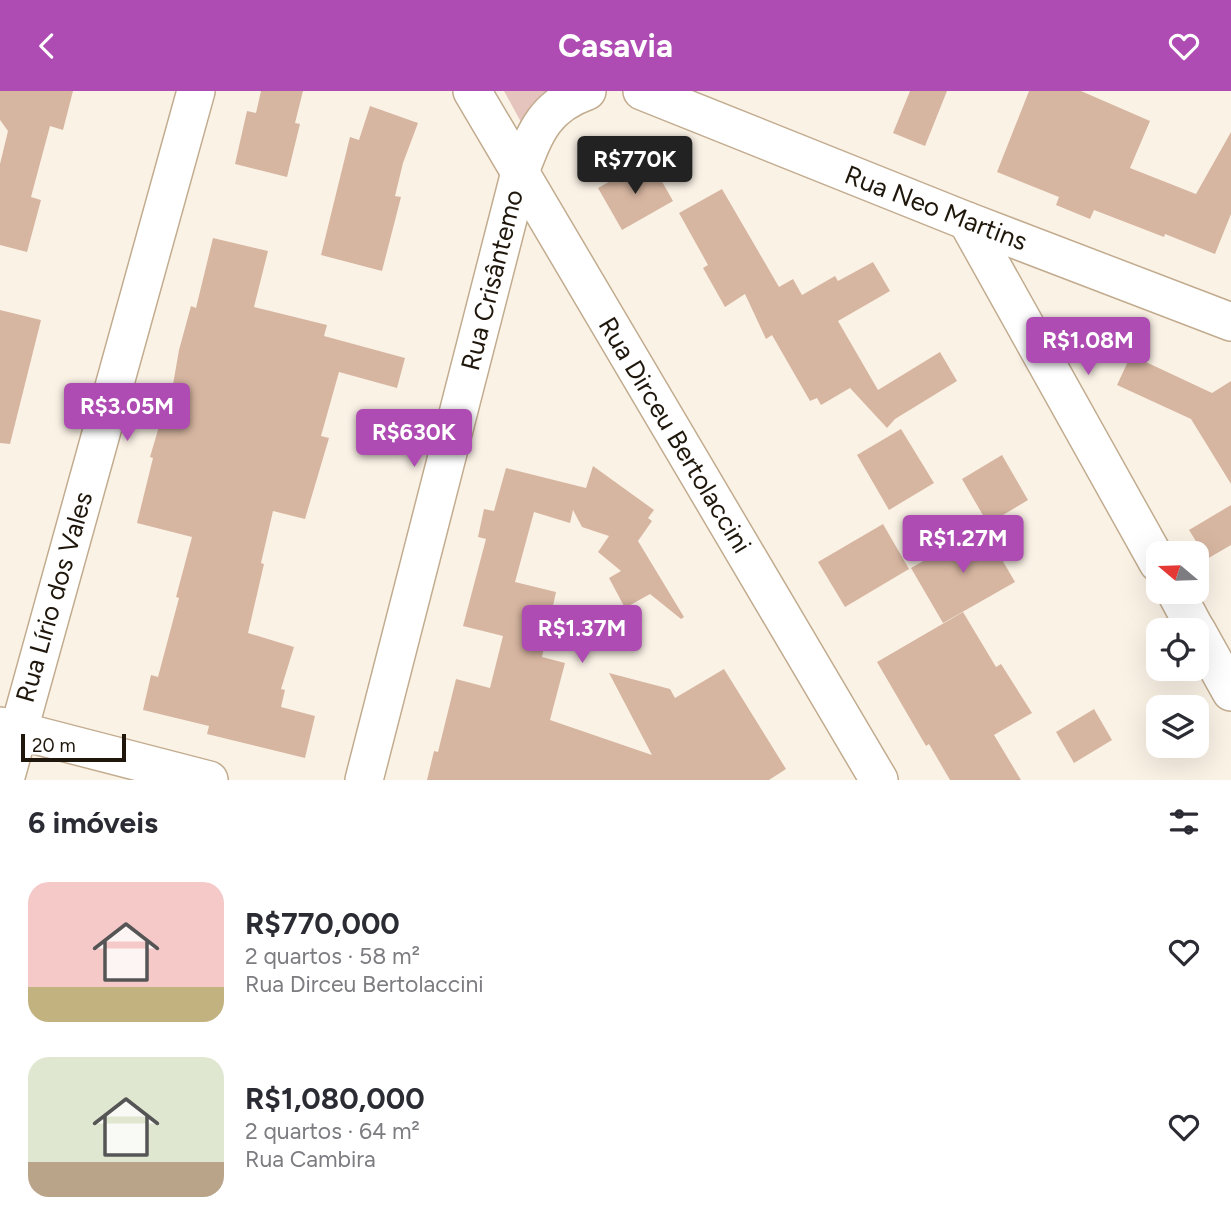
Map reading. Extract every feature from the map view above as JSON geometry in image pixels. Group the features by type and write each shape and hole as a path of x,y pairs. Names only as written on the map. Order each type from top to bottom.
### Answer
{"street":[{"name":"Rua Lírio dos Vales","path":"5,780 9,728 195,91"},
{"name":"Rua Dirceu Bertolaccini","path":"472,91 872,778"},
{"name":"Rua Crisântemo","path":"364,780 520,172 535,131 544,119 573,96 587,91"},
{"name":"Rua Neo Martins","path":"642,91 967,221 1231,322"},
{"path":"967,221 1146,541"},
{"path":"1209,653 1231,692"},
{"path":"9,728 209,780"}],"shaded area":[{"path":"504,91 547,91 521,122"}],"building":[{"path":"0,91 73,91 63,130 50,126 31,197 41,200 27,252 0,245 0,164 8,131 0,120"},
{"path":"261,91 303,91 295,123 300,124 287,177 235,164 247,111 256,113"},
{"path":"910,91 947,91 925,146 893,133"},
{"path":"1029,91 1081,91 1150,121 1130,168 1196,194 1231,132 1231,214 1215,254 1094,210 1090,219 1056,205 1059,197 997,172"},
{"path":"370,106 418,123 403,163 395,196 401,197 382,271 321,255 350,137 359,140"},
{"path":"641,164 648,176 656,171 673,201 622,230 598,188"},
{"path":"722,189 779,287 793,279 802,295 835,276 838,281 873,262 890,291 838,321 878,390 940,352 957,381 895,419 887,428 850,388 821,405 817,398 810,401 772,335 766,339 745,294 725,307 703,268 708,265 679,213"},
{"path":"213,238 268,251 254,307 327,325 324,336 405,358 397,388 339,372 321,436 329,438 305,519 273,511 248,633 294,647 281,689 285,690 281,707 315,716 305,758 207,734 209,726 143,710 151,675 158,677 192,537 137,523 153,458 150,457 160,423 166,425 179,350 191,306 196,308"},
{"path":"0,310 41,320 10,444 0,443"},
{"path":"1131,355 1212,393 1231,381 1231,484 1191,419 1117,385"},
{"path":"901,429 934,483 889,510 857,455"},
{"path":"1002,455 1028,500 988,524 962,479"},
{"path":"593,466 654,510 648,518 652,521 638,541 684,617 681,619 650,594 625,608 609,578 621,571 598,552 609,536 582,527 573,510 570,523 534,512 515,582 556,592 542,657 565,663 550,720 652,755 609,673 670,689 675,698 724,669 786,769 769,780 427,780 434,751 438,752 456,679 490,688 503,636 463,626 486,539 478,537 484,509 494,511 506,468 586,488"},
{"path":"1231,505 1231,545 1209,558 1209,541 1196,541 1189,530"},
{"path":"883,524 909,569 845,607 818,562"},
{"path":"983,527 1015,582 943,623 911,568"},
{"path":"963,612 996,667 1001,664 1032,713 994,735 1021,780 950,780 929,744 926,746 877,662"},
{"path":"1094,709 1112,740 1074,763 1056,732"}]}
